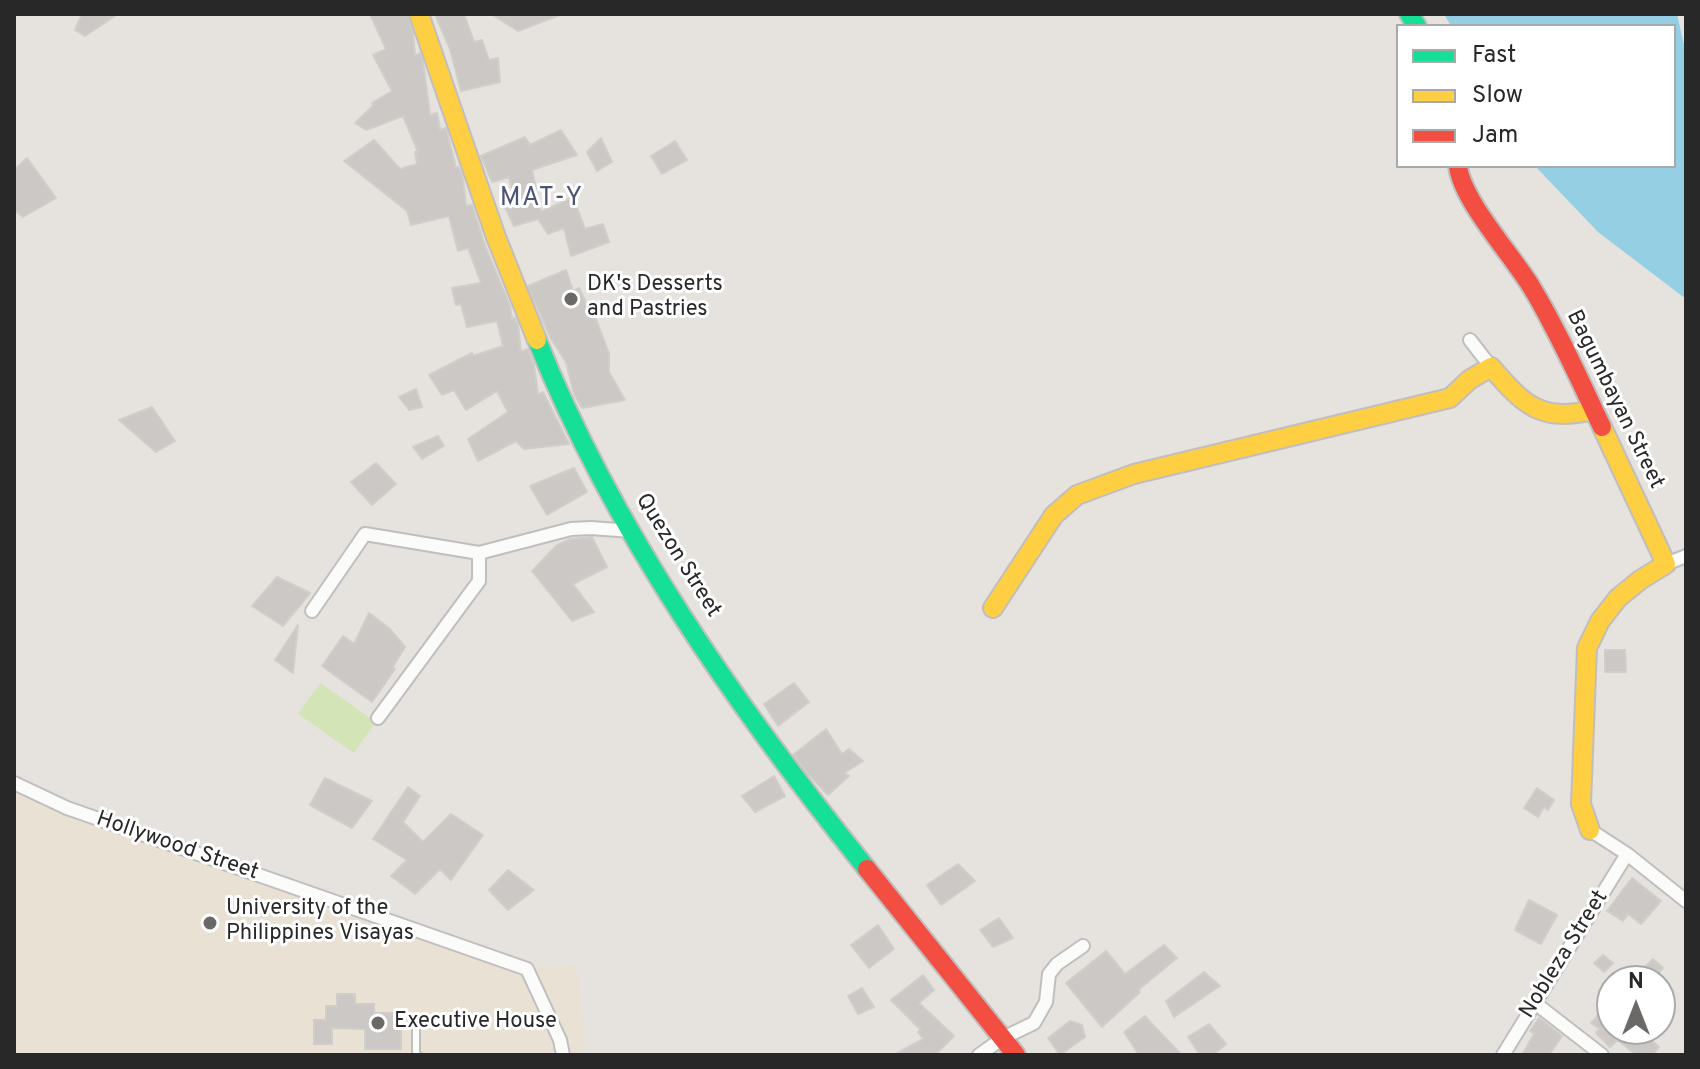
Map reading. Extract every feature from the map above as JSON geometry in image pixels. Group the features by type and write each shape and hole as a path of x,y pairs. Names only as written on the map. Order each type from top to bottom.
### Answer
{"street":[{"name":"Quezon Street","path":"419,14 496,237 543,355 581,438 631,531 733,694 794,777 1016,1055"},
{"name":"Bagumbayan Street","path":"1458,168 1459,175 1485,222 1532,288 1594,410 1666,564"},
{"path":"1470,340 1521,400 1539,414 1565,417 1594,410"},
{"path":"993,608 1054,515 1077,495 1134,474 1450,398 1469,380 1491,367"},
{"path":"312,611 365,534 479,553 571,529 631,531"},
{"path":"378,718 479,581 479,553"},
{"path":"1686,556 1641,577 1616,600 1595,626 1587,648 1581,804 1590,830 1627,854 1686,901"},
{"name":"Hollywood Street","path":"14,783 67,808 527,969 560,1040 563,1055"},
{"name":"Nobleza Street","path":"1503,1055 1627,854"},
{"path":"979,1055 1003,1038 1034,1023 1046,1002 1049,974 1057,964 1083,946"},
{"path":"1535,1003 1602,1055"}],"lane":[{"path":"416,1023 418,1055"}],"shaded area":[{"name":"University of the Philippines Visayas","path":"14,786 166,844 297,881 527,969 577,965 586,1055 14,1055"}],"green space":[{"path":"320,683 376,722 354,753 298,714"}],"water":[{"path":"1444,14 1677,14 1686,54 1686,299 1598,232 1537,168 1676,168 1676,24 1450,24"}],"building":[{"path":"82,14 118,14 85,36 75,30"},
{"path":"370,14 407,14 415,56 420,53 423,62 430,115 437,113 440,130 446,128 456,168 459,167 463,179 466,206 472,205 510,306 512,319 515,318 518,325 521,352 528,349 534,365 538,395 543,392 569,444 524,449 516,441 478,461 468,439 508,412 497,391 466,410 454,390 442,395 429,375 472,353 473,356 503,346 497,321 467,327 461,304 456,305 452,288 481,283 468,248 458,251 449,216 411,225 407,211 344,161 374,140 400,169 417,164 415,152 418,152 403,116 366,130 355,123 374,105 372,103 392,91 373,55 386,49"},
{"path":"435,14 464,14 474,42 482,40 489,60 498,58 500,82 461,91 450,49"},
{"path":"491,14 560,14 560,15 518,31"},
{"path":"561,130 577,155 532,170 541,212 573,197 585,229 603,224 609,242 571,256 564,228 548,234 538,219 514,226 504,205 515,202 509,177 492,182 481,156 525,137 530,145"},
{"path":"601,138 612,162 597,171 587,152"},
{"path":"675,141 687,160 662,174 651,156"},
{"path":"27,158 56,198 23,217 14,210 14,170"},
{"path":"566,270 573,291 579,288 593,318 595,316 609,354 609,372 625,400 582,408 574,394 566,362 550,337 528,286"},
{"path":"416,389 422,407 409,410 399,397"},
{"path":"152,407 175,441 156,452 119,420"},
{"path":"438,436 444,446 422,459 413,447"},
{"path":"376,463 396,484 372,505 351,482"},
{"path":"574,468 587,492 547,515 530,486"},
{"path":"592,537 607,567 573,584 594,612 572,621 532,571 556,546 570,539"},
{"path":"277,577 310,593 283,626 252,606"},
{"path":"369,613 389,628 405,647 392,668 395,669 372,702 322,666 343,636 354,644"},
{"path":"298,625 293,673 275,660"},
{"path":"1605,650 1625,650 1626,672 1605,672"},
{"path":"794,683 809,702 778,726 764,704"},
{"path":"826,729 842,754 849,749 863,761 844,773 849,776 828,795 793,755"},
{"path":"774,776 785,796 755,812 742,796"},
{"path":"325,778 372,801 352,828 310,805"},
{"path":"408,787 420,796 403,822 423,842 451,814 483,835 451,880 440,869 415,894 391,876 407,860 373,839"},
{"path":"1537,788 1554,800 1548,810 1544,807 1538,817 1524,808"},
{"path":"958,864 975,881 941,905 927,885"},
{"path":"508,870 534,890 508,910 489,890"},
{"path":"1632,878 1661,901 1641,924 1628,914 1623,921 1607,911"},
{"path":"1529,900 1557,915 1541,944 1515,930"},
{"path":"999,918 1013,938 993,947 980,930"},
{"path":"878,925 894,949 869,968 851,945"},
{"path":"1164,945 1177,958 1138,990 1140,992 1102,1027 1066,983 1106,951 1125,974"},
{"path":"1603,955 1613,963 1596,965 1594,963"},
{"path":"1204,972 1220,986 1174,1017 1166,1001"},
{"path":"923,975 934,990 919,1003 954,1036 935,1055 894,1055 923,1039 918,1032 921,1030 891,1000"},
{"path":"862,988 874,1007 858,1014 848,996"},
{"name":"Executive House","path":"337,994 355,994 355,1004 374,1004 374,1013 401,1013 401,1049 365,1049 365,1029 332,1028 332,1044 314,1044 314,1020 326,1020 326,1006 337,1006"},
{"path":"1145,1016 1182,1055 1139,1055 1124,1032"},
{"path":"1539,1018 1562,1036 1549,1055 1522,1055 1534,1034 1530,1031"},
{"path":"1070,1021 1082,1025 1085,1037 1060,1055 1048,1038"},
{"path":"1209,1024 1226,1044 1213,1055 1200,1055 1188,1037"},
{"path":"1624,1045 1659,1047 1652,1055 1636,1055"}],"traffic: fast":[{"path":"1409,14 1416,24"},
{"path":"537,340 603,481 682,616 772,746 867,869"}],"traffic: slow":[{"path":"419,14 496,237 537,340"},
{"path":"993,608 1054,515 1077,495 1134,474 1450,398 1469,380 1491,367 1514,392 1535,408 1560,414 1594,410"},
{"path":"1590,830 1581,804 1587,648 1600,621 1618,598 1666,564 1602,427"}],"traffic: jam":[{"path":"1459,168 1478,212 1542,304 1602,427"},
{"path":"867,869 1016,1055"}],"place":[{"name":"DK's Desserts and Pastries","path":"571,299"},
{"name":"University of the Philippines Visayas","path":"210,923"},
{"name":"Executive House","path":"378,1023"}],"district":[{"name":"MAT-Y","path":"542,200"}]}
